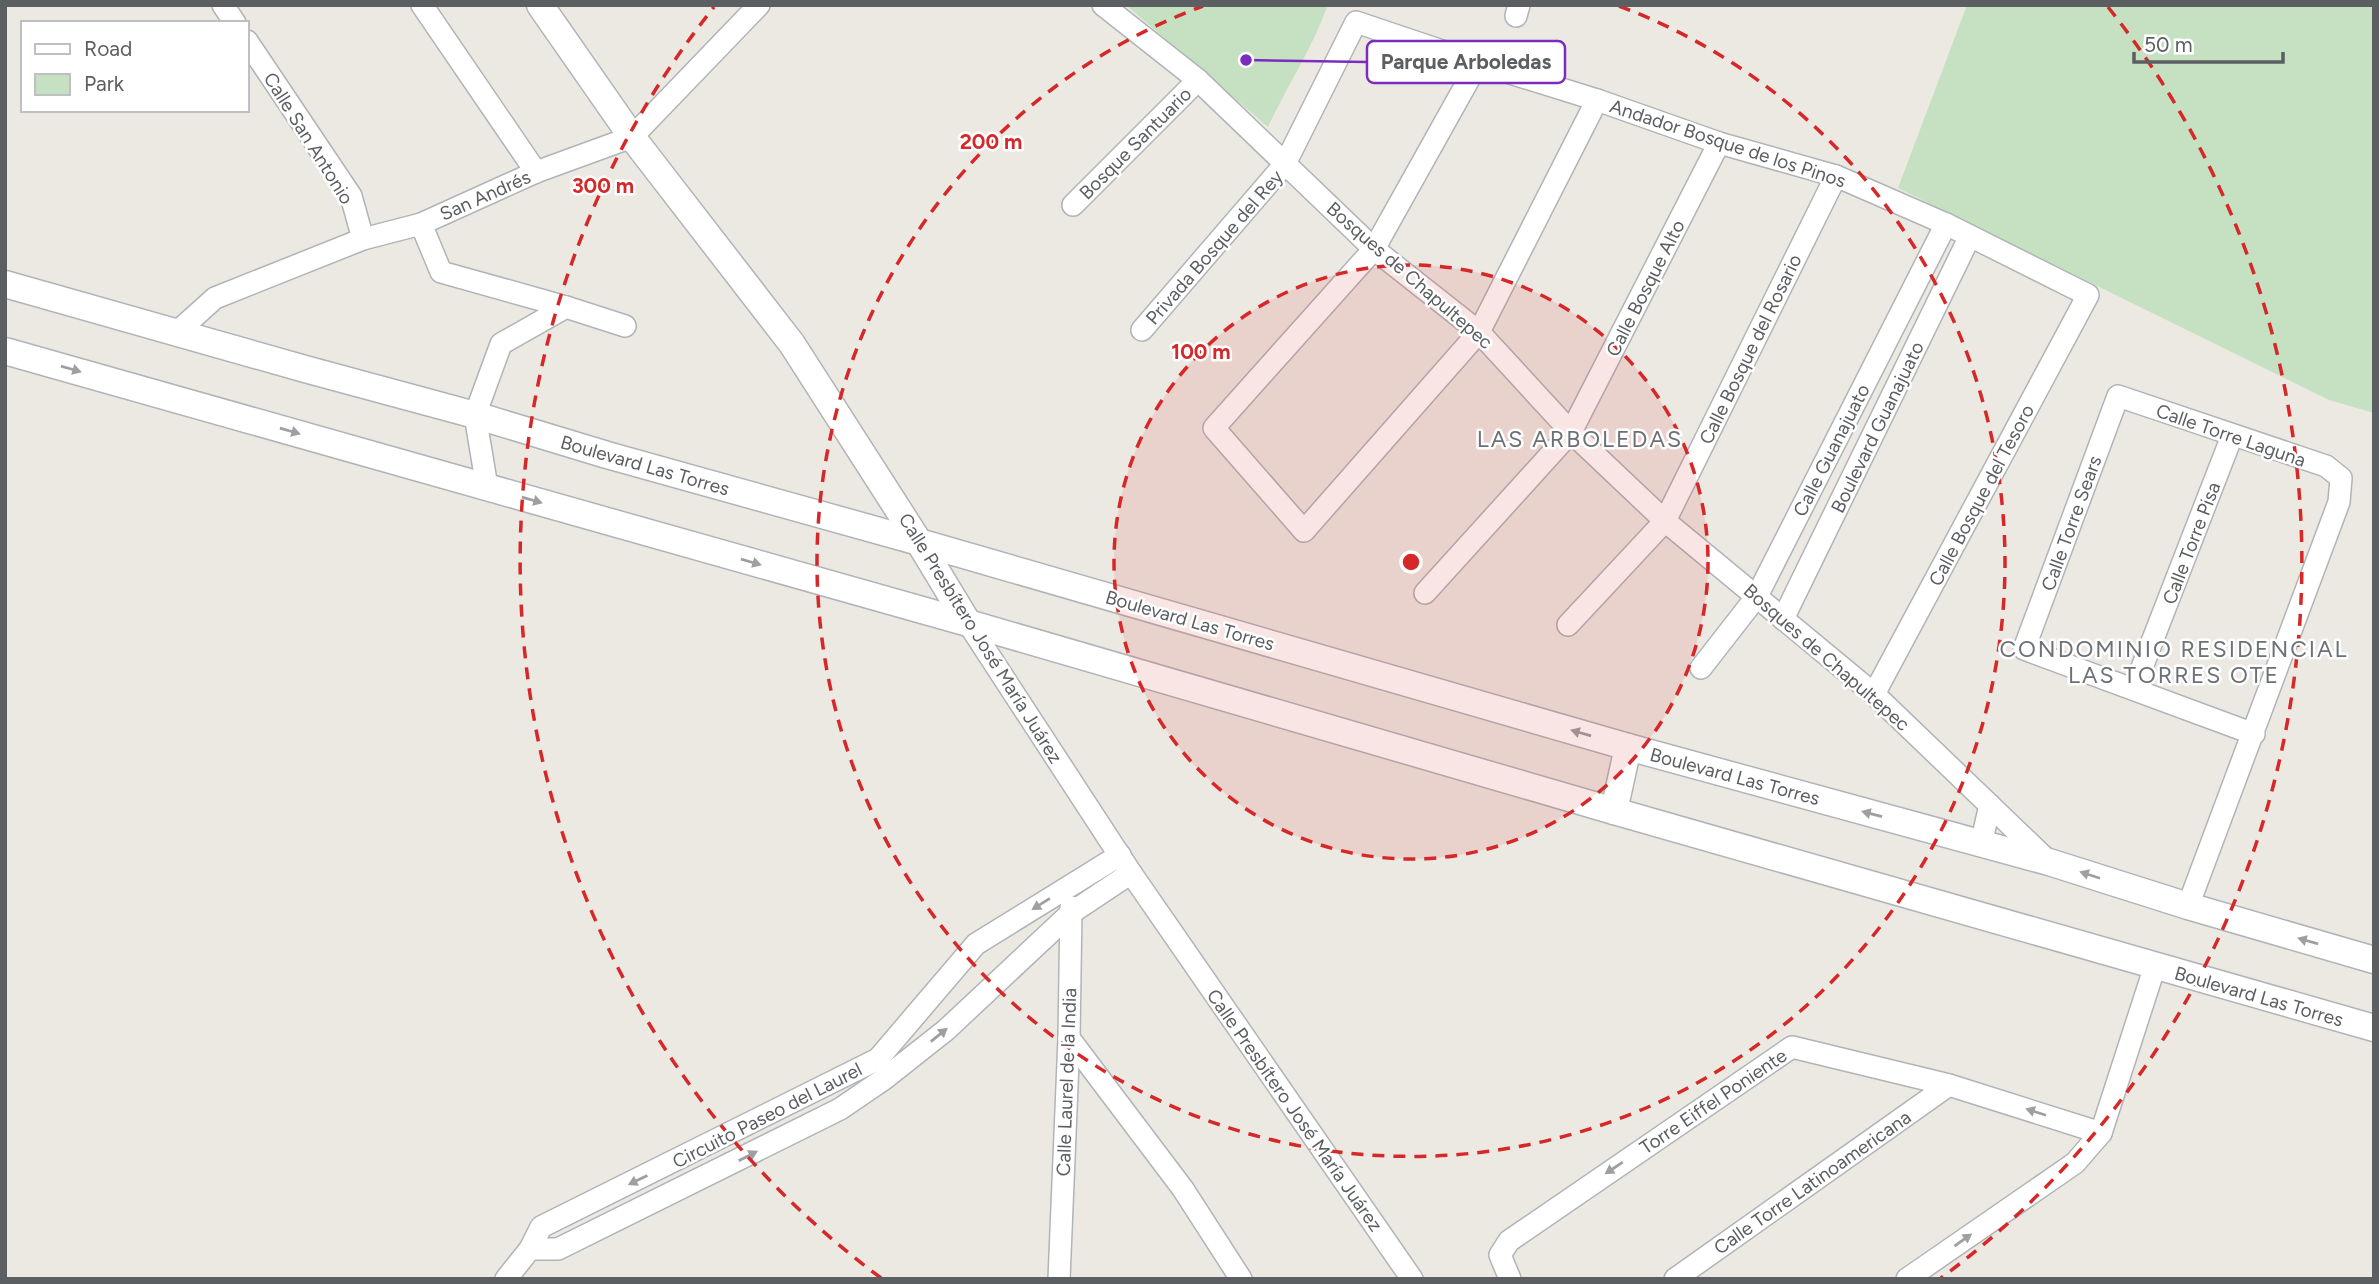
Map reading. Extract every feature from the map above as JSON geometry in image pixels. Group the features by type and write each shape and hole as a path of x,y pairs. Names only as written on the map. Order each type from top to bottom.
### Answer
{"street":[{"path":"223,5 233,21"},
{"path":"422,5 536,172"},
{"name":"Calle Presbítero José María Juárez","path":"540,5 632,137 792,344 919,541 968,623 1125,864 1412,1279"},
{"name":"San Andrés","path":"176,333 215,298 363,239 421,224 536,172 632,137 759,5"},
{"name":"Bosques de Chapultepec","path":"1104,5 1198,80 1374,249 1479,332 1570,432 1665,521 1874,694 2049,862"},
{"name":"Andador Bosque de los Pinos","path":"1356,22 1597,100 1719,143 1836,176 1946,224 2088,295"},
{"name":"Privada Bosque del Rey","path":"1142,330 1286,164 1356,22"},
{"name":"Calle San Antonio","path":"248,42 351,196 363,239"},
{"path":"1478,63 1374,249 1214,428 1304,531 1479,332 1597,100"},
{"name":"Bosque Santuario","path":"1073,205 1198,80"},
{"name":"Calle Bosque Alto","path":"1425,593 1570,432 1719,143"},
{"name":"Calle Bosque del Rosario","path":"1568,625 1665,521 1836,176"},
{"path":"421,224 441,272 625,326"},
{"name":"Calle Guanajuato","path":"1702,667 1756,596 1946,224"},
{"name":"Boulevard Guanajuato","path":"1783,619 1970,236"},
{"name":"Boulevard Las Torres","path":"5,284 475,415 607,456 919,541 1628,747 2049,862 2374,960"},
{"name":"Calle Bosque del Tesoro","path":"1874,694 2088,295"},
{"path":"485,478 475,415 500,344 566,307"},
{"name":"Boulevard Las Torres","path":"5,351 485,478 968,623 2374,1028"},
{"name":"Calle Torre Laguna","path":"2118,396 2326,466 2341,478 2339,502 2254,734"},
{"name":"Calle Torre Sears","path":"2118,396 2024,649 2134,688"},
{"name":"Calle Torre Pisa","path":"2134,688 2232,436"},
{"path":"2134,688 2254,734 2188,906"},
{"path":"1614,811 1628,747"},
{"path":"1981,844 1990,805"},
{"name":"Circuito Paseo del Laurel","path":"530,1249 558,1249 840,1109 881,1069 976,944 1069,886 1125,864"},
{"name":"Circuito Paseo del Laurel","path":"506,1279 530,1249 541,1227 698,1150 881,1069 946,1030 1125,864"},
{"name":"Calle Laurel de la India","path":"1059,1279 1069,1038 1069,886"},
{"path":"1907,1279 2075,1163 2101,1133 2155,966"},
{"path":"1069,1038 1183,1189 1241,1279"},
{"name":"Torre Eiffel Poniente","path":"1510,1279 1500,1255 1509,1241 1792,1047 1949,1085 2101,1133"},
{"name":"Calle Torre Latinoamericana","path":"1675,1279 1949,1085"},
{"path":"698,1150 711,1173"}],"green space":[{"path":"1126,5 1323,5 1327,7 1268,127"},
{"path":"1967,5 2374,5 2374,413 2329,400 1898,188"}],"place":[{"name":"Parque Arboledas","path":"1246,60"}],"district":[{"name":"LAS ARBOLEDAS","path":"1580,439"},
{"name":"CONDOMINIO RESIDENCIAL LAS TORRES OTE","path":"2174,662"}]}
